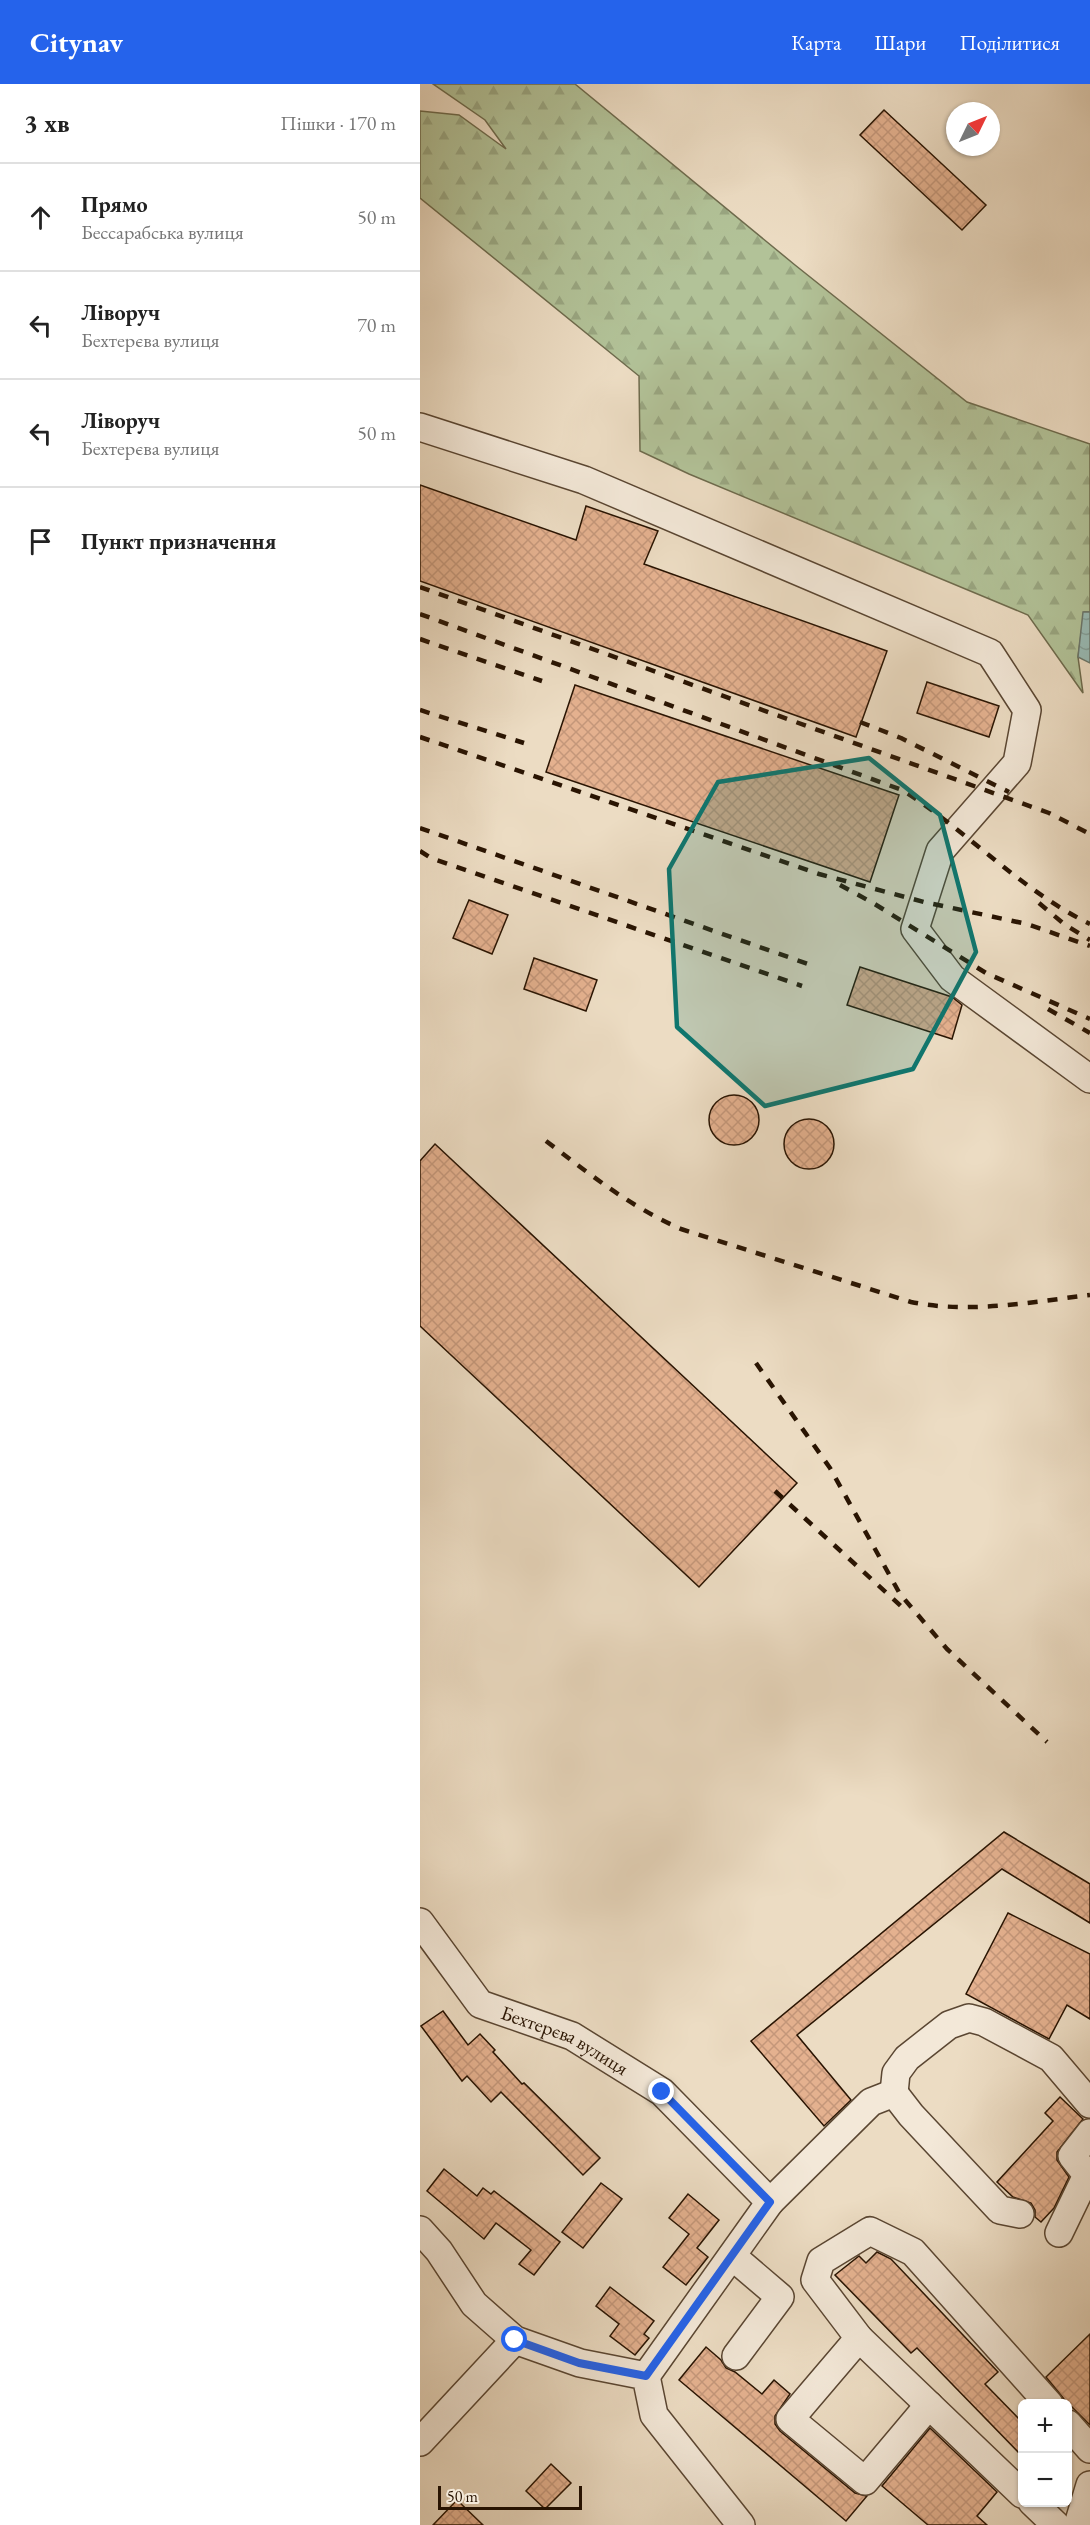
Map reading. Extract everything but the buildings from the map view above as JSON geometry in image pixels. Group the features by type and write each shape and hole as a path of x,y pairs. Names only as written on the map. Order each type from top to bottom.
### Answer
{"street":[{"path":"420,427 584,480 990,653 1027,710 1017,763 940,851 915,929 952,978 1090,1079"},
{"name":"Бехтерєва вулиця","path":"420,1922 480,2004 572,2036 662,2092 770,2202"},
{"path":"1020,2214 1000,2210 911,2115 894,2093 896,2073 907,2058 949,2025 969,2018 984,2022 1051,2058 1090,2104"},
{"path":"741,2525 654,2415 646,2376 770,2202 871,2102 894,2093"},
{"path":"1059,2233 1087,2175 1072,2156 1090,2133"},
{"path":"420,2230 439,2251 474,2304 515,2340 579,2363 646,2376"},
{"path":"1018,2489 859,2337 815,2280 821,2261 870,2231 913,2252 1045,2399"},
{"path":"732,2256 780,2297 736,2356"},
{"path":"859,2337 790,2419 865,2481 929,2405"},
{"path":"420,2442 515,2340"},
{"path":"1072,2429 1090,2449"},
{"path":"1078,2525 1090,2485"},
{"path":"1037,2507 1056,2525"}],"highlighted area":[{"path":"869,758 940,815 976,952 913,1069 765,1106 677,1027 669,869 718,782"}],"green space":[{"path":"433,84 575,84 795,265 967,402 1090,444 1090,612 1084,612 1078,657 1083,693 1028,615 689,474 640,451 639,376 420,198 420,111 459,115 506,149 485,120"}],"water":[{"path":"1083,612 1090,612 1090,663 1078,657"}],"railway":[{"path":"420,587 1049,813 1090,834"},
{"path":"420,614 902,790 949,823 1040,894 1090,924"},
{"path":"420,639 542,681"},
{"path":"420,710 524,743"},
{"path":"860,722 901,738 1009,792"},
{"path":"420,737 819,874 924,902 1027,924 1090,946"},
{"path":"420,828 811,965"},
{"path":"420,851 431,858 802,986"},
{"path":"840,885 986,973 1090,1019"},
{"path":"1039,903 1064,924 1090,940"},
{"path":"1048,1009 1090,1033"},
{"path":"546,1141 627,1200 681,1229 911,1302 978,1307 1090,1295"},
{"path":"756,1363 830,1468 900,1594 947,1649 1047,1742"},
{"path":"775,1491 903,1608"}],"route":[{"path":"515,2340 579,2363 646,2376 770,2202 662,2092"}]}
